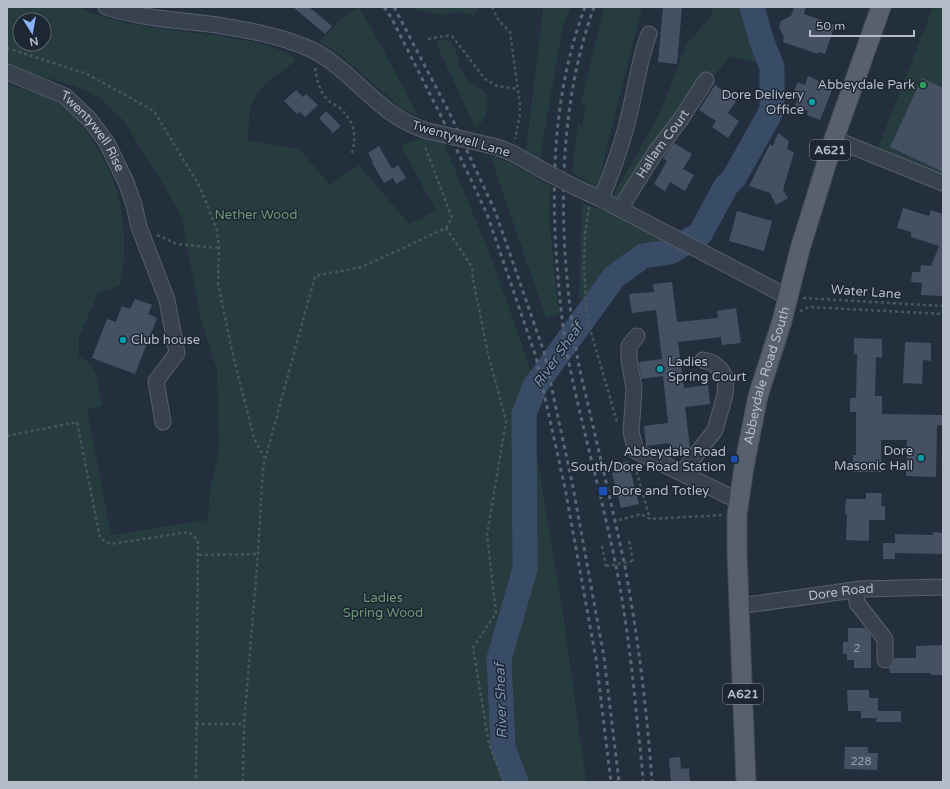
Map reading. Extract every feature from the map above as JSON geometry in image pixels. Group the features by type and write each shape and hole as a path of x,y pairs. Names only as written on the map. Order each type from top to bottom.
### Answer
{"main road":[{"name":"Abbeydale Road South","path":"746,782 737,553 738,508 758,396 782,321 800,250 834,139 881,7"}],"street":[{"name":"Twentywell Lane","path":"106,7 139,16 217,25 258,32 283,39 313,51 333,63 391,113 410,124 425,130 497,147 512,153 788,297"},
{"path":"597,197 614,166 629,116 644,47 649,34"},
{"name":"Twentywell Rise","path":"7,72 64,96 73,103 94,124 107,143 126,182 134,205 139,227 167,300 177,353 156,381 163,422"},
{"name":"Hallam Court","path":"620,209 655,153 681,119 706,80"},
{"path":"834,139 943,183"},
{"path":"637,336 629,346 629,359 634,389 631,432 636,451 682,473 738,508"},
{"path":"682,473 715,430 726,394 727,386 724,375 716,365 703,360"},
{"name":"Dore Road","path":"739,606 856,590 943,587"},
{"path":"856,590 857,603 885,639 885,660"}],"path":[{"path":"492,7 499,21 510,32 518,89 520,114 512,153"},
{"path":"428,39 452,36 485,79 497,86 518,89"},
{"path":"7,48 88,74 154,111 200,187 217,230 219,248 218,283 232,351 254,438 264,458"},
{"path":"313,51 314,65 320,90 327,100 339,107 350,119 354,129 355,141 352,153"},
{"path":"243,782 244,724 258,554 264,458 315,276 362,268 446,228 452,218 422,138 425,130"},
{"path":"597,197 585,234 585,301 587,318 618,427"},
{"path":"139,227 177,244 219,248"},
{"path":"446,228 472,267 472,279 488,354 506,421 487,534 496,613 474,648 489,744 504,782"},
{"name":"Water Lane","path":"788,297 943,306"},
{"path":"782,321 809,307 943,314"},
{"path":"7,436 77,422 100,538 110,544 189,532 198,540 196,782"},
{"path":"634,464 650,519"},
{"path":"618,520 641,514 650,519 738,508"},
{"path":"602,546 606,566 633,561 629,541"},
{"path":"199,555 258,554"},
{"path":"196,724 244,724"}],"green space":[{"path":"7,7 80,7 91,13 126,23 244,40 267,45 288,53 296,61 269,81 254,101 249,117 248,140 299,149 330,185 359,165 409,224 436,211 401,146 419,138 444,143 494,265 532,374 533,432 564,619 586,782 7,782 7,84 52,100 63,106 72,114 100,153 118,194 124,240 124,264 120,286 99,292 79,337 79,357 85,359 94,370 102,406 87,409 111,535 208,520 210,489 219,450 217,370 201,321 182,218 124,121 101,99 88,91 7,67"},
{"path":"358,7 376,36 418,116 401,108 344,58 319,42 340,20"},
{"path":"411,7 479,7 474,15 457,12 441,15 417,10"},
{"path":"543,7 571,7 563,25 540,158 526,151"},
{"path":"604,7 642,7 597,187 572,173 578,125 582,126 586,105 581,103"},
{"path":"711,7 753,7 762,42 772,67 729,56 620,209 609,203 659,115 686,45 712,15"},
{"name":"Abbeydale Park","path":"933,7 943,7 943,189 872,163"},
{"path":"443,39 448,40 454,47 460,67 465,77 473,85 484,92 487,97 488,107 482,122 475,128 438,48 438,42"},
{"path":"490,155 506,161 551,186 549,217 559,315 546,318"},
{"path":"582,203 610,213 673,243 670,252 643,256 614,276 601,295 579,298"}],"building":[{"path":"293,7 309,7 332,26 325,34"},
{"path":"663,7 682,7 677,64 658,62"},
{"path":"794,7 806,7 804,14 835,25 825,54 819,52 818,54 783,42 784,37 779,27 781,21 791,16"},
{"name":"Dore Delivery Office","path":"808,76 819,81 818,85 832,90 820,120 807,115 808,111 795,106 798,98 792,96 798,82 805,85"},
{"path":"922,78 943,88 943,172 890,147"},
{"path":"715,85 737,100 728,113 739,121 728,138 712,127 716,121 699,110"},
{"path":"296,90 303,97 306,94 318,105 305,117 300,112 297,114 284,101"},
{"path":"326,111 341,126 333,133 319,118"},
{"path":"778,133 789,141 787,149 794,152 783,190 788,198 776,205 770,193 749,186 770,144 773,146"},
{"path":"674,143 692,154 683,169 694,175 685,191 670,182 665,191 654,184 667,161 663,158"},
{"path":"379,146 392,169 398,165 406,178 396,184 393,178 384,183 368,153"},
{"path":"903,208 929,216 931,210 943,214 943,296 921,295 922,283 911,282 912,272 920,272 921,265 931,266 939,246 911,237 911,232 897,228"},
{"path":"737,211 772,221 764,251 729,241"},
{"name":"Ladies Spring Court","path":"672,282 677,322 718,318 717,311 736,308 741,343 722,345 721,337 678,342 684,388 708,385 710,404 685,407 690,448 670,451 669,443 646,446 644,426 668,423 663,376 641,379 639,362 662,359 656,310 632,313 629,294 654,292 653,284"},
{"name":"Club house","path":"135,299 152,305 148,314 157,318 135,374 92,358 107,319 116,322 122,306 130,309"},
{"path":"854,338 882,339 882,358 876,357 875,396 882,396 882,414 943,415 943,426 937,425 936,477 906,476 907,440 881,440 881,472 853,472 853,455 856,455 856,412 850,412 850,398 856,398 857,354 854,354"},
{"path":"905,342 931,343 931,361 923,360 922,384 903,383"},
{"path":"628,461 639,504 621,508 612,473 615,472 613,465"},
{"path":"866,493 882,493 881,506 885,506 885,520 869,520 869,541 846,540 846,499 866,499"},
{"path":"933,532 943,533 943,554 895,553 895,559 883,559 883,543 895,543 895,534 933,535"},
{"path":"848,628 865,628 871,635 871,668 854,668 854,660 847,660 847,654 843,654 843,642 848,642"},
{"path":"943,645 943,675 931,675 931,673 890,673 889,668 893,664 894,658 916,658 916,646"},
{"path":"847,690 869,690 869,698 878,698 878,711 901,711 901,722 876,722 877,718 861,718 861,711 848,711"},
{"path":"845,747 868,747 868,753 878,753 877,770 844,769"},
{"path":"680,757 681,769 689,768 690,782 671,782 669,758"}],"waterway":[{"name":"River Sheaf","path":"516,782 503,747 499,659 525,569 524,414 535,386 614,277 643,256 670,252 700,234 726,186 734,178 772,110 772,67 762,42 752,7"}],"railway":[{"path":"384,7 391,17 441,116 487,214 536,357 565,488 596,659 611,782"},
{"path":"394,7 449,112 495,211 544,352 573,487 604,657 619,782"},
{"path":"585,7 574,39 566,72 556,140 554,208 558,276 568,358 616,566 623,604 633,681 643,782"},
{"path":"594,7 581,48 572,91 566,135 564,180 566,269 578,362 630,593 642,674 652,782"}],"place":[{"name":"Abbeydale Park","path":"923,85"},
{"name":"Dore Delivery Office","path":"812,102"},
{"name":"Club house","path":"123,340"},
{"name":"Ladies Spring Court","path":"660,369"},
{"name":"Dore Masonic Hall","path":"921,458"},
{"name":"Abbeydale Road South/Dore Road Station","path":"734,459"},
{"name":"Dore and Totley","path":"603,491"}],"park label":[{"name":"Nether Wood","path":"256,215"},
{"name":"Ladies Spring Wood","path":"383,606"}]}
